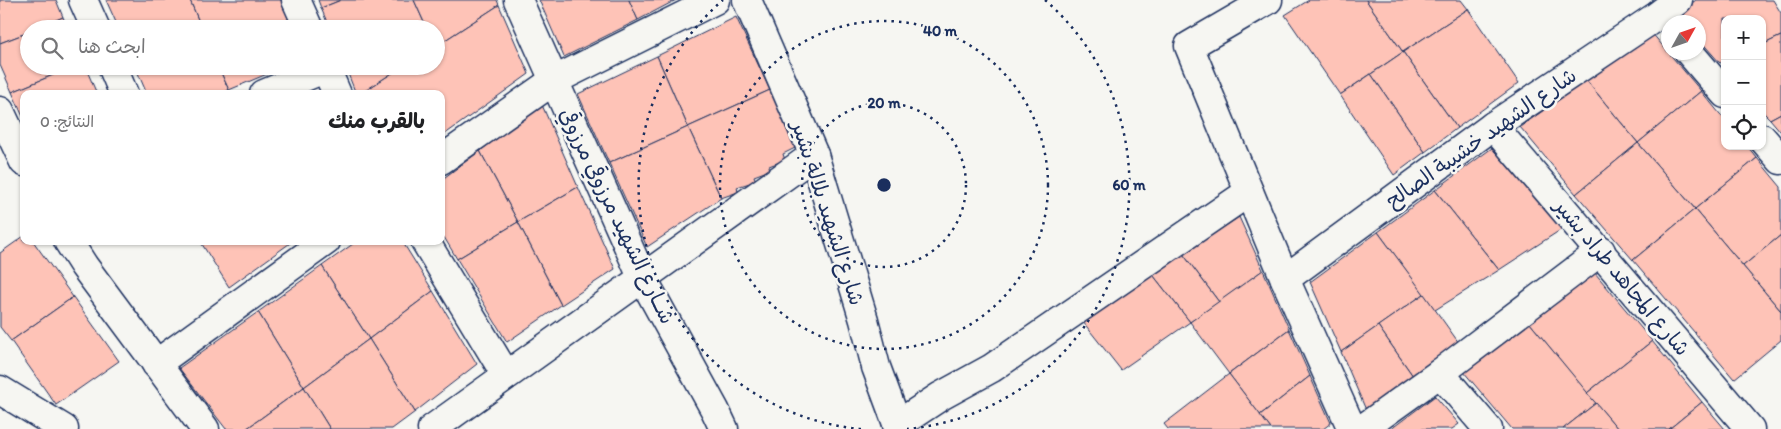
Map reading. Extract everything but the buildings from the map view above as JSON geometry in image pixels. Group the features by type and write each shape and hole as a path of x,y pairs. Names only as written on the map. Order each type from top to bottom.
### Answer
{"street":[{"path":"83,0 92,20"},
{"path":"296,0 305,20"},
{"name":"شــارع الشهيد مرزوقي مرزوقي","path":"518,0 642,277 724,429"},
{"path":"445,157 553,81 715,0"},
{"name":"شارع الشهيد بلالة بشير","path":"747,0 814,155 864,320 876,367 898,427"},
{"path":"1268,0 1189,46 1248,192 1352,429"},
{"name":"شارع الشهيد خشيبة الصالح","path":"1286,279 1493,126 1662,11"},
{"path":"1696,60 1721,89"},
{"path":"116,75 122,90"},
{"path":"273,90 308,75"},
{"path":"329,75 335,90"},
{"path":"0,111 20,154"},
{"name":"شارع المجاهد طراد بشير","path":"1493,126 1750,429"},
{"path":"1766,143 1781,160"},
{"path":"432,429 814,155"},
{"path":"898,427 941,396 992,368 1248,192"},
{"path":"71,245 84,266 205,429"},
{"path":"156,364 320,245"},
{"path":"427,245 506,375"},
{"path":"1362,429 1440,373 1600,251"},
{"path":"1440,373 1488,429"},
{"path":"0,390 64,429"}]}
